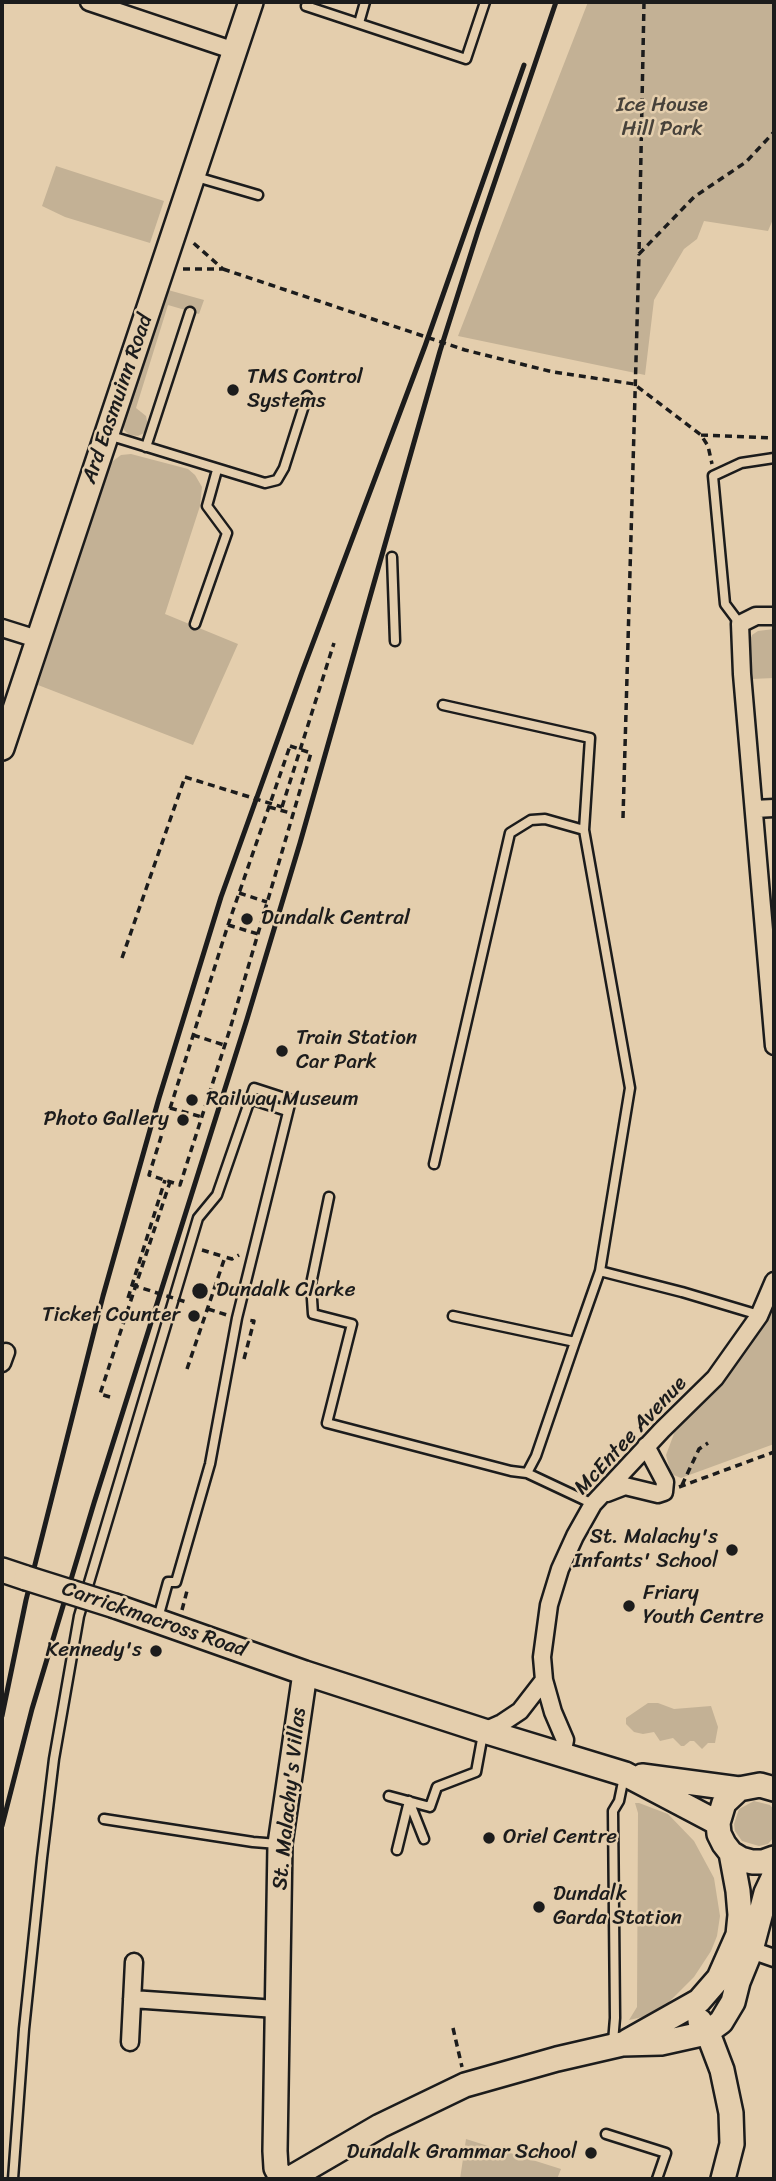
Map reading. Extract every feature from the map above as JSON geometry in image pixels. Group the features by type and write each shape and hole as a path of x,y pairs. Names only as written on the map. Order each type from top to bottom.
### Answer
{"main road":[{"name":"Ard Easmuinn Road","path":"2,748 251,2"},
{"name":"Carrickmacross Road","path":"2,1570 116,1606 305,1673 625,1774"},
{"name":"St. Malachy's Villas","path":"282,2179 276,2168 275,2151 280,1844 305,1673"},
{"path":"625,1774 740,1788 760,1784 774,1789"},
{"path":"625,1774 718,1823"},
{"path":"740,1788 724,1802 718,1823 724,1844 731,1853 741,1859 763,1862 774,1858"},
{"path":"617,2046 699,2001 719,1978 738,1935 740,1915 731,1853"},
{"path":"289,2179 380,2126 466,2085 557,2059 617,2046 661,2043 706,2033 721,2022 733,2002 751,1950 766,1893 774,1876"},
{"path":"699,2001 698,2018 722,2070 732,2113 732,2144 723,2179"}],"street":[{"path":"89,2 235,51"},
{"path":"774,616 756,616 740,624 774,1046"},
{"path":"2,628 37,639"},
{"path":"754,809 774,808"},
{"name":"McEntee Avenue","path":"562,1754 565,1740 553,1712 544,1679 542,1657 549,1605 560,1569 575,1536 598,1500 646,1446 715,1378 759,1315 774,1281"},
{"path":"598,1500 613,1489 625,1486 658,1494 664,1492 665,1482 646,1446"},
{"path":"484,1731 520,1711 544,1679"},
{"path":"751,1950 774,1958"},
{"path":"130,2042 134,1962"},
{"path":"132,1999 276,2008"}],"lane":[{"path":"359,23 365,2"},
{"path":"306,6 466,59 485,2"},
{"path":"193,176 258,195"},
{"path":"146,447 190,312"},
{"path":"106,434 265,484 276,480 284,468 307,396"},
{"path":"740,624 725,604 713,476 741,463 774,458"},
{"path":"195,624 227,533 207,506 217,470"},
{"path":"392,557 395,641"},
{"path":"443,705 590,738 584,830 630,1088 600,1271 536,1456 527,1473"},
{"path":"434,1164 510,832 531,820 545,819 584,830"},
{"path":"13,2179 39,1881 54,1759 79,1616 198,1219 217,1195 254,1088 291,1100 237,1318 210,1464 176,1582 168,1583 157,1621"},
{"path":"250,1099 287,1111"},
{"path":"329,1197 311,1284 313,1314 352,1324 327,1423 527,1473 598,1500"},
{"path":"600,1271 759,1315"},
{"path":"453,1316 575,1342"},
{"path":"389,1796 430,1807 437,1787 475,1772 484,1731"},
{"path":"617,2046 613,1811 619,1801 625,1774"},
{"path":"409,1801 424,1839"},
{"path":"397,1850 409,1801"},
{"path":"104,1819 280,1844"},
{"path":"606,2134 666,2153 657,2179"}],"path":[{"path":"623,818 644,2"},
{"path":"639,254 694,197 746,162 774,132"},
{"path":"176,228 223,269"},
{"path":"162,269 223,269 465,350 553,372 634,384 701,435 708,446 713,476"},
{"path":"701,435 774,438"},
{"path":"122,958 185,777 282,807 334,643"},
{"path":"142,1174 180,1185 311,753 301,749 290,746 228,925 149,1175"},
{"path":"269,807 294,814"},
{"path":"239,893 267,902"},
{"path":"228,925 258,934"},
{"path":"193,1035 224,1045"},
{"path":"170,1108 202,1117"},
{"path":"128,1298 165,1180"},
{"path":"110,1397 100,1395 170,1182"},
{"path":"190,1246 232,1259 242,1251"},
{"path":"187,1369 225,1257"},
{"path":"132,1285 186,1302"},
{"path":"681,1486 699,1449 708,1443"},
{"path":"664,1492 774,1452"},
{"path":"453,2028 463,2070"}],"green space":[{"name":"Ice House Hill Park","path":"588,2 774,2 774,217 768,231 704,221 697,239 684,249 654,300 645,375 458,336"},
{"path":"56,166 164,201 150,243 65,217 42,206"},
{"path":"168,290 204,300 199,314 168,305 136,408 146,416 148,426 146,432 138,436 129,435 124,430 124,423"},
{"path":"131,454 188,469 202,487 200,506 165,614 238,644 193,745 38,685 107,471 121,455"},
{"path":"774,629 774,678 751,679 749,643 752,635 758,631"},
{"path":"774,1302 774,1444 681,1478 671,1474 666,1455 675,1431 729,1372"},
{"path":"648,1703 658,1703 674,1709 711,1706 718,1727 715,1743 708,1743 702,1749 694,1741 681,1746 673,1738 660,1741 654,1732 634,1732 626,1724 626,1718"},
{"path":"754,1801 770,1805 774,1810 774,1837 768,1844 759,1846 742,1841 734,1824 739,1809"},
{"path":"635,1803 668,1814 694,1841 714,1878 720,1916 711,1951 694,1977 660,2011 629,2020 637,2007 638,1813"},
{"path":"466,2139 561,2169 557,2179 460,2179"}],"railway":[{"path":"2,1826 32,1709 94,1503 300,843 440,351 556,2"},
{"path":"2,1716 26,1600 103,1296 159,1098 221,897 302,672 425,346 524,65"}],"place":[{"name":"TMS Control Systems","path":"233,390"},
{"name":"Dundalk Central","path":"247,919"},
{"name":"Train Station Car Park","path":"282,1051"},
{"name":"Railway Museum","path":"192,1100"},
{"name":"Photo Gallery","path":"183,1120"},
{"name":"Dundalk Clarke","path":"200,1291"},
{"name":"Ticket Counter","path":"194,1316"},
{"name":"St. Malachy's Infants' School","path":"732,1550"},
{"name":"Friary Youth Centre","path":"629,1606"},
{"name":"Kennedy's","path":"156,1651"},
{"name":"Oriel Centre","path":"489,1838"},
{"name":"Dundalk Garda Station","path":"539,1907"},
{"name":"Dundalk Grammar School","path":"591,2153"}]}
